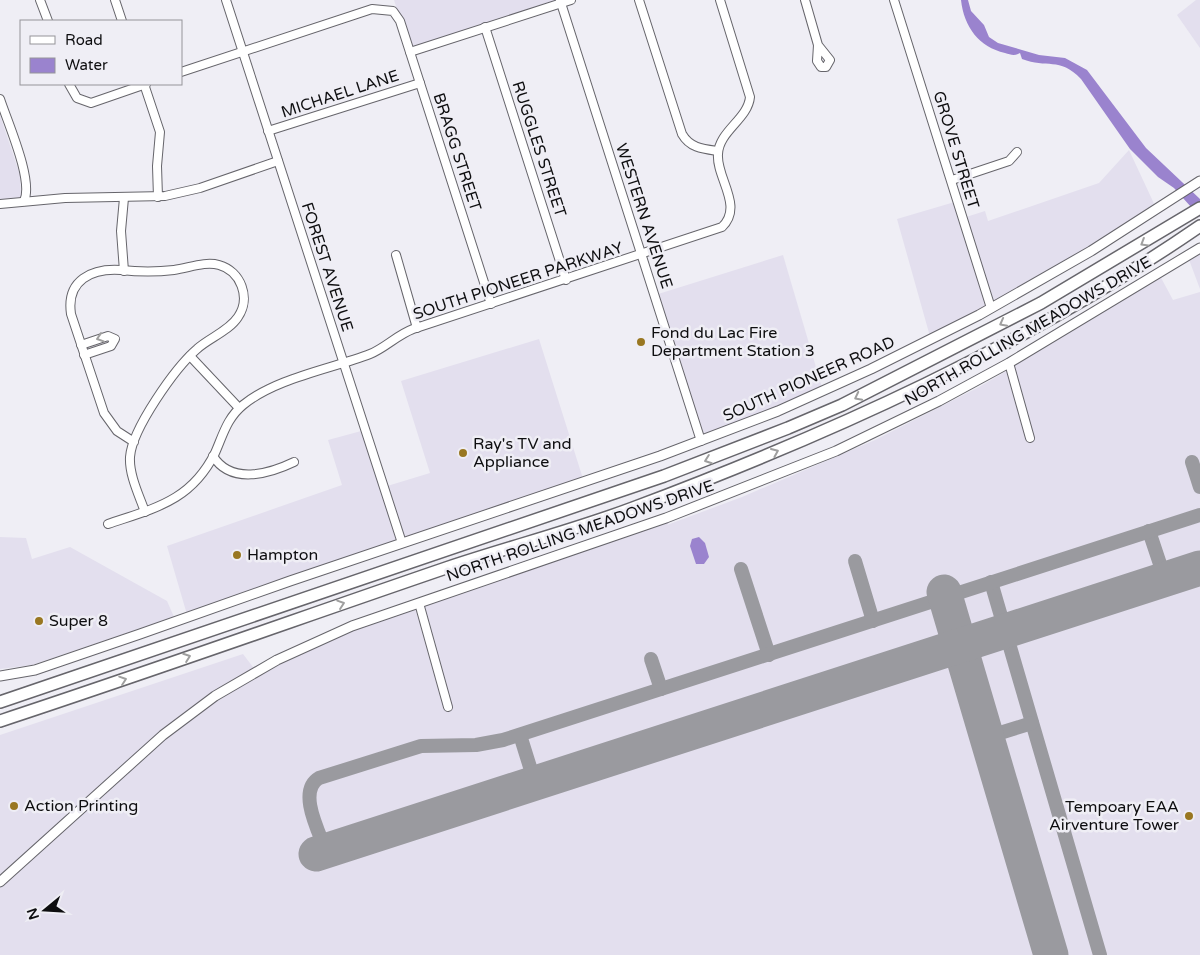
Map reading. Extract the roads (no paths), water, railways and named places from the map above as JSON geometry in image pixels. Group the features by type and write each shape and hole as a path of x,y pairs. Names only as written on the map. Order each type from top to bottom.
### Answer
{"highway":[{"path":"0,702 655,479 788,428 842,405 1033,307 1200,208"},
{"path":"0,721 490,553 629,509 787,447 924,385 1049,319 1198,227"},
{"path":"0,728 105,686"},
{"path":"0,695 26,692"}],"main road":[{"name":"SOUTH PIONEER ROAD","path":"0,676 26,672 46,666 701,441 848,380 991,308 1091,251 1197,184"},
{"name":"NORTH ROLLING MEADOWS DRIVE","path":"0,882 143,751 216,696 263,667 316,640 666,518 771,479 879,431 1009,363 1200,248"}],"street":[{"path":"40,0 48,20"},
{"path":"114,0 122,20"},
{"name":"FOREST AVENUE","path":"226,0 402,543"},
{"path":"410,52 571,0"},
{"path":"639,0 682,134 688,143 695,147 718,151 722,141 747,107 750,97 720,0"},
{"path":"804,0 818,45"},
{"name":"GROVE STREET","path":"894,0 991,308"},
{"name":"WESTERN AVENUE","path":"561,2 701,441"},
{"name":"BRAGG STREET","path":"242,50 372,9 393,10 400,21 491,304"},
{"name":"RUGGLES STREET","path":"485,28 566,280"},
{"path":"182,72 242,50"},
{"name":"MICHAEL LANE","path":"268,131 420,83"},
{"path":"69,85 75,97 86,103 142,85"},
{"path":"145,85 160,132 157,166 158,197"},
{"path":"0,99 25,176 26,191 24,201"},
{"name":"SOUTH PIONEER PARKWAY","path":"239,408 268,389 374,352 402,334 417,328 715,232 727,223 731,214 731,205 718,160 718,151"},
{"path":"952,180 1009,161 1017,152"},
{"path":"0,204 24,201 158,197 200,188 278,161"},
{"path":"124,198 121,231 124,271"},
{"path":"396,255 417,328"},
{"path":"134,442 118,433 106,419 84,355 71,309 75,288 84,278 94,272 105,270 166,271 210,264 226,268 238,278 244,296 239,315 231,325 190,356 165,386 134,442 130,458 131,469 144,512"},
{"path":"81,344 108,336 115,339 111,346 84,355"},
{"path":"108,524 166,504 185,493 201,476 213,456 227,423 239,408 190,356"},
{"path":"1009,363 1030,438"},
{"path":"213,456 230,469 248,475 269,473 294,462"},
{"path":"419,603 448,706"}],"water":[{"path":"961,0 968,0 971,11 984,25 989,37 998,43 1039,55 1065,58 1087,70 1146,148 1200,199 1200,217 1174,188 1158,177 1130,149 1081,79 1073,72 1059,65 1031,62 1022,59 1020,53 1015,55 1009,54 996,50 980,41 965,19"},
{"path":"699,537 705,543 709,557 704,564 696,564 690,546 692,539"}],"place":[{"name":"Fond du Lac Fire Department Station 3","path":"641,342"},
{"name":"Ray's TV and Appliance","path":"463,453"},
{"name":"Hampton","path":"237,555"},
{"name":"Super 8","path":"39,621"},
{"name":"Action Printing","path":"14,806"},
{"name":"Tempoary EAA Airventure Tower","path":"1189,816"}]}
